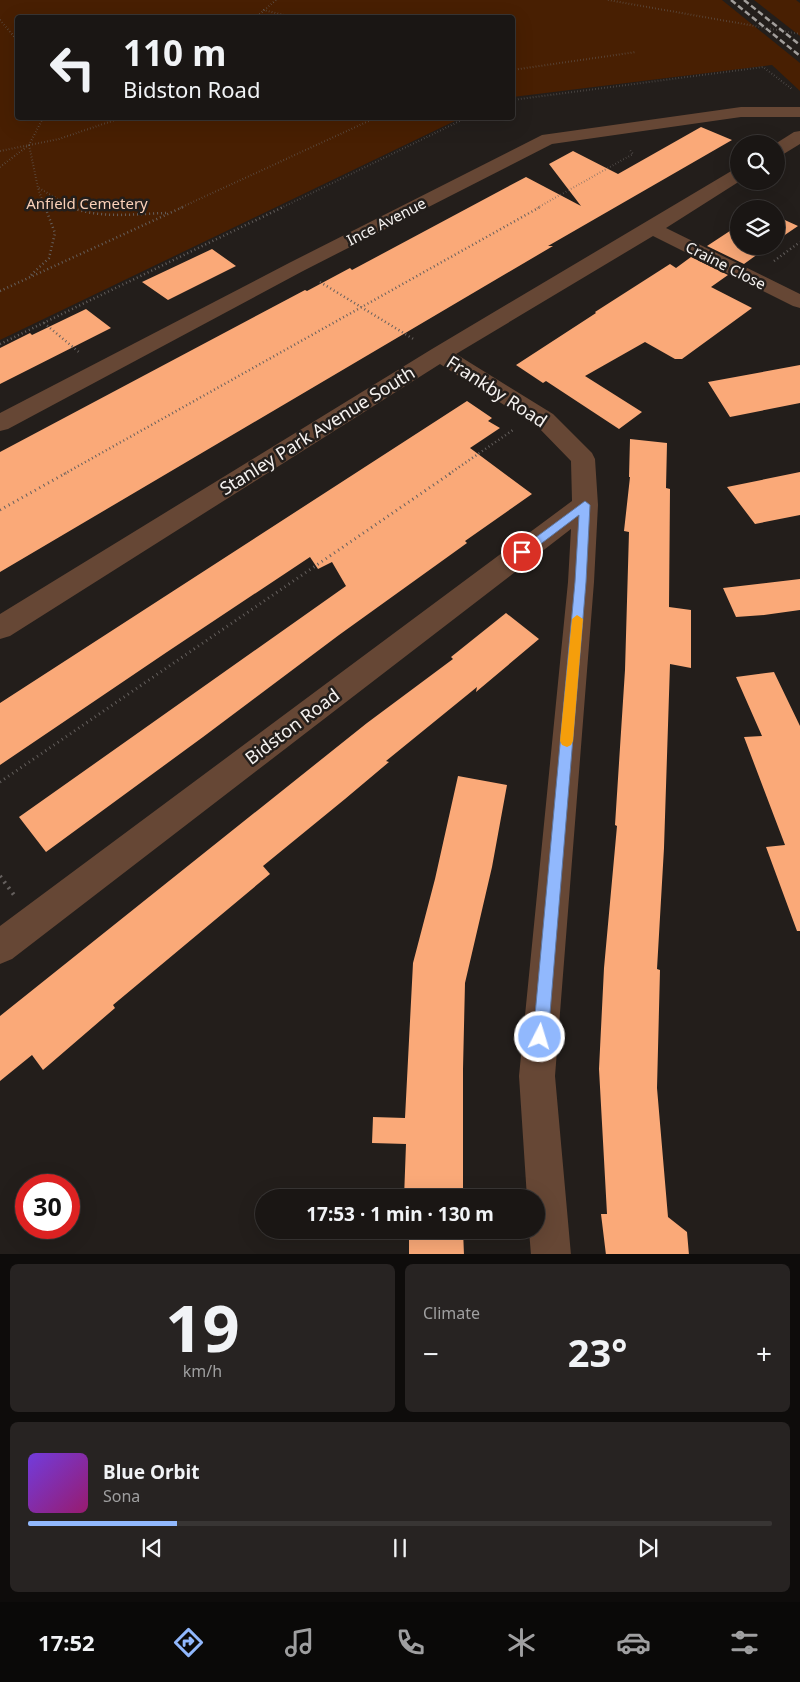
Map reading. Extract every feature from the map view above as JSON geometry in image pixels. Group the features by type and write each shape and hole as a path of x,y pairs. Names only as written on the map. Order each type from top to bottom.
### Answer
{"street":[{"name":"Ince Avenue","path":"0,423 296,267 548,139 741,112 800,112"},
{"path":"785,145 800,136"},
{"name":"Stanley Park Avenue South","path":"0,628 440,354 730,180"},
{"name":"Craine Close","path":"652,228 800,302"},
{"name":"Frankby Road","path":"440,354 545,420 583,459 585,505 581,582 537,1076 551,1254"},
{"name":"Bidston Road","path":"0,948 585,505"}],"path":[{"path":"258,15 276,0"},
{"path":"608,0 800,34"},
{"path":"263,10 284,15"},
{"path":"0,20 15,38"},
{"path":"515,70 636,52"},
{"path":"515,100 763,67 793,90"},
{"path":"0,167 29,145 42,120"},
{"path":"0,151 59,139 116,120"},
{"path":"0,291 371,120"},
{"path":"0,344 462,120"},
{"path":"0,510 633,154 614,130"},
{"path":"28,278 49,258 55,233 38,188 29,145"},
{"path":"38,188 78,210 110,214 169,213"},
{"path":"296,267 440,354"},
{"path":"44,323 101,370"},
{"path":"0,782 536,414"}],"green space":[{"name":"Anfield Cemetery","path":"0,0 722,0 800,63 800,91 772,65 515,97 515,15 15,15 15,120 457,120 0,340"},
{"path":"754,0 796,0 800,3 800,36"}],"building":[{"path":"701,127 730,139 730,141 548,246 553,246 0,572 0,452 305,290 307,291 350,268 352,270 526,177 581,206 549,164 573,151 618,174"},
{"path":"785,220 798,226 785,235"},
{"path":"730,231 730,255 756,255 744,264 707,246"},
{"path":"212,249 236,266 168,300 142,282"},
{"path":"691,257 728,275 711,287 752,308 682,359 675,359 645,342 585,376 642,412 619,429 546,381 543,383 516,365 670,264 676,268"},
{"path":"86,309 111,328 0,384 0,348"},
{"path":"800,365 800,403 730,417 708,382"},
{"path":"467,401 492,418 488,421 500,428 470,448 532,494 465,541 467,543 339,635 46,852 19,817 346,586 332,562 318,569 310,557 0,765 0,703"},
{"path":"630,439 667,443 666,488 670,489 669,607 691,610 691,668 670,664 664,848 657,969 660,970 657,1088 668,1217 687,1232 689,1254 606,1254 601,1214 607,1214 599,1069 604,968 617,826 615,825 625,670 629,532 624,531"},
{"path":"800,472 800,515 755,524 727,487"},
{"path":"800,579 800,610 764,615 736,617 723,588"},
{"path":"506,613 539,639 476,692 477,687 386,761 389,762 263,866 270,874 113,1005 115,1008 43,1070 32,1055 0,1081 0,1016 367,723 453,659 451,657"},
{"path":"774,672 800,726 800,931 797,931 766,847 785,845 744,737 762,736 736,677"},
{"path":"458,776 507,785 492,867 465,983 463,1189 404,1189 406,1144 372,1143 373,1117 405,1118 413,963 435,879"},
{"path":"409,1239 463,1239 464,1254 409,1254"}],"railway":[{"path":"731,0 800,56"},
{"path":"744,0 800,45"}],"slow traffic":[{"path":"567,741 577,619"}],"route":[{"path":"522,552 585,505 581,582 540,1037"}]}
